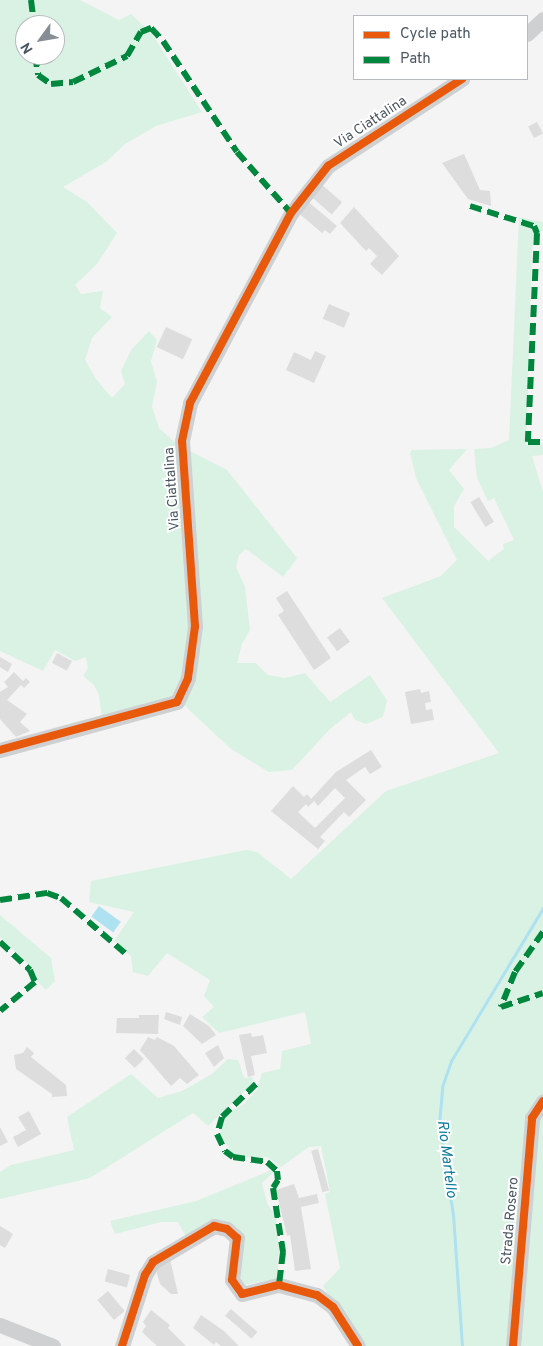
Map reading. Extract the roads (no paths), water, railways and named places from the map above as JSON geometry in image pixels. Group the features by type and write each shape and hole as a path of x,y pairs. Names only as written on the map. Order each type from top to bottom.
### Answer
{"street":[{"path":"528,33 543,19"},
{"name":"Via Ciattalina","path":"0,750 177,702 188,678 195,626 182,441 190,403 291,213 328,166 460,80"},
{"name":"Strada Rosero","path":"513,1346 532,1118 543,1101"},
{"path":"122,1346 145,1275 153,1262 214,1226 227,1229 237,1238 232,1280 242,1294 279,1284 318,1295 333,1307 358,1346"},
{"path":"0,1325 53,1346"}],"water":[{"path":"99,906 121,922 113,932 91,917"}],"waterway":[{"name":"Rio Martello","path":"462,1346 453,1215 439,1124 442,1087 451,1061 543,908"}]}
